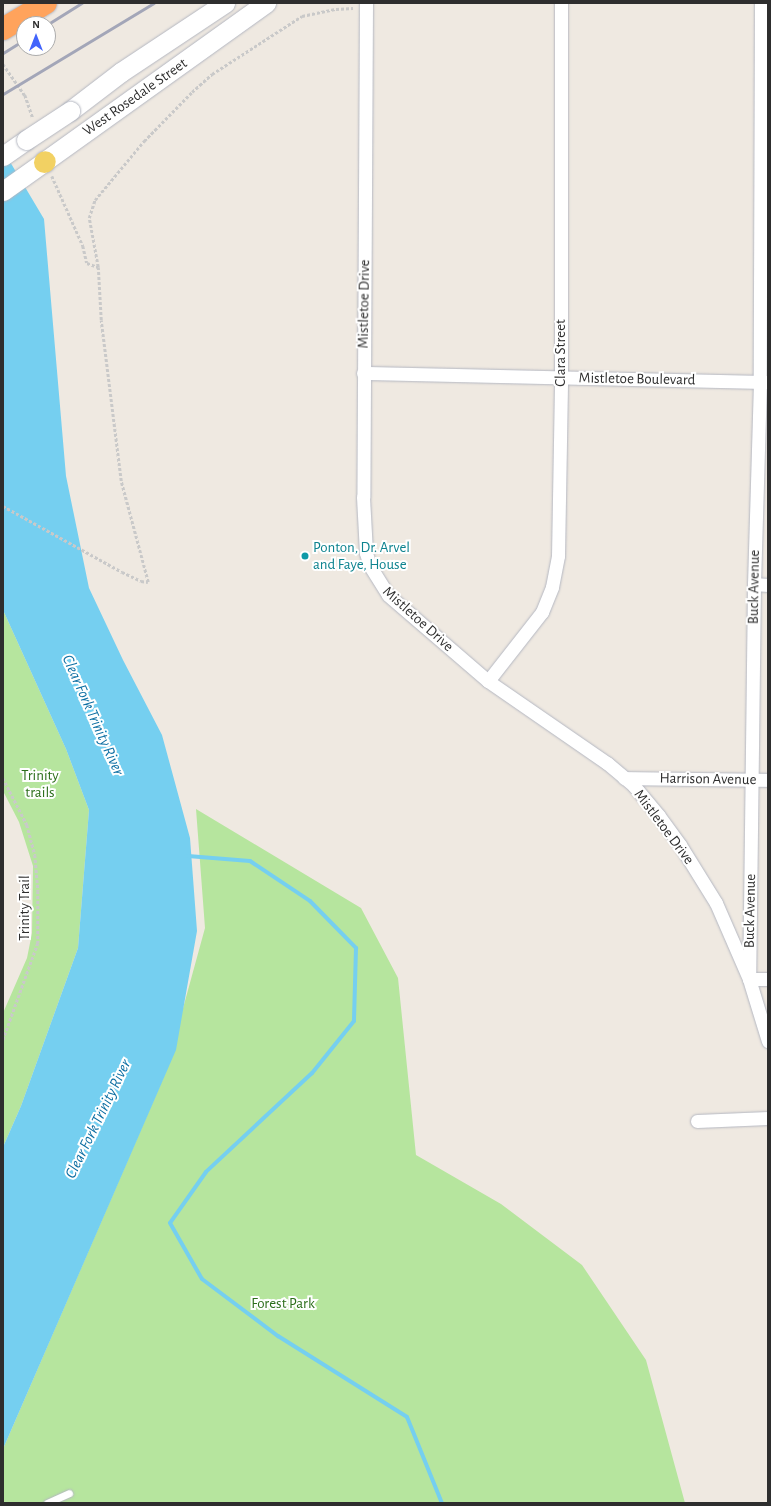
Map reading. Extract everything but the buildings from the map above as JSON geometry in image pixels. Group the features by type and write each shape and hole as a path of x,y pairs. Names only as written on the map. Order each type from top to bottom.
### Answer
{"highway":[{"path":"3,29 45,3"}],"main road":[{"name":"West Rosedale Street","path":"3,156 70,111 121,72 225,3"},
{"name":"West Rosedale Street","path":"3,191 266,3"},
{"path":"3,149 26,140"}],"street":[{"name":"Clara Street","path":"488,681 542,612 552,587 558,556 561,377 561,3"},
{"name":"Buck Avenue","path":"749,979 754,584 764,382 764,181 761,3"},
{"name":"Mistletoe Drive","path":"362,5 363,504 366,553 370,566 388,596 488,681 607,764 634,786 660,816 684,851 716,903 749,979 768,1041"},
{"name":"Mistletoe Boulevard","path":"363,373 764,382"},
{"path":"754,584 768,585"},
{"name":"Harrison Avenue","path":"624,778 768,780"},
{"path":"749,979 768,979"},
{"path":"697,1121 768,1118"}],"lane":[{"path":"47,1503 69,1493"}],"path":[{"path":"3,506 122,572 141,581 148,582 121,481 101,320 98,267 89,218 95,200 144,141 192,92 212,74 302,16 362,5"},
{"path":"3,64 25,95 34,122"},
{"path":"44,161 83,246 87,264 98,267"},
{"name":"Trinity Trail","path":"3,778 26,824 36,855 38,943 3,1040"}],"green space":[{"name":"Trinity trails","path":"3,610 66,749 89,810 78,948 21,1106 3,1147 3,1013 27,958 32,933 33,866 19,822 3,791"},
{"name":"Forest Park","path":"196,809 361,908 398,978 416,1155 501,1204 582,1265 646,1360 685,1503 3,1503 3,1449 165,1074 205,928"}],"water":[{"name":"Clear Fork Trinity River","path":"3,150 44,219 66,476 89,588 123,660 162,735 190,838 197,931 176,1050 3,1449 3,1147 21,1106 78,948 89,810 66,749 3,610"}],"waterway":[{"path":"188,856 250,861 310,901 356,948 354,1021 312,1073 206,1172 170,1223 202,1279 278,1336 407,1417 442,1503"}],"railway":[{"path":"56,19 82,3"},
{"path":"3,94 154,3"},
{"path":"3,53 16,45"}],"place":[{"name":"Ponton, Dr. Arvel and Faye, House","path":"305,556"}]}
